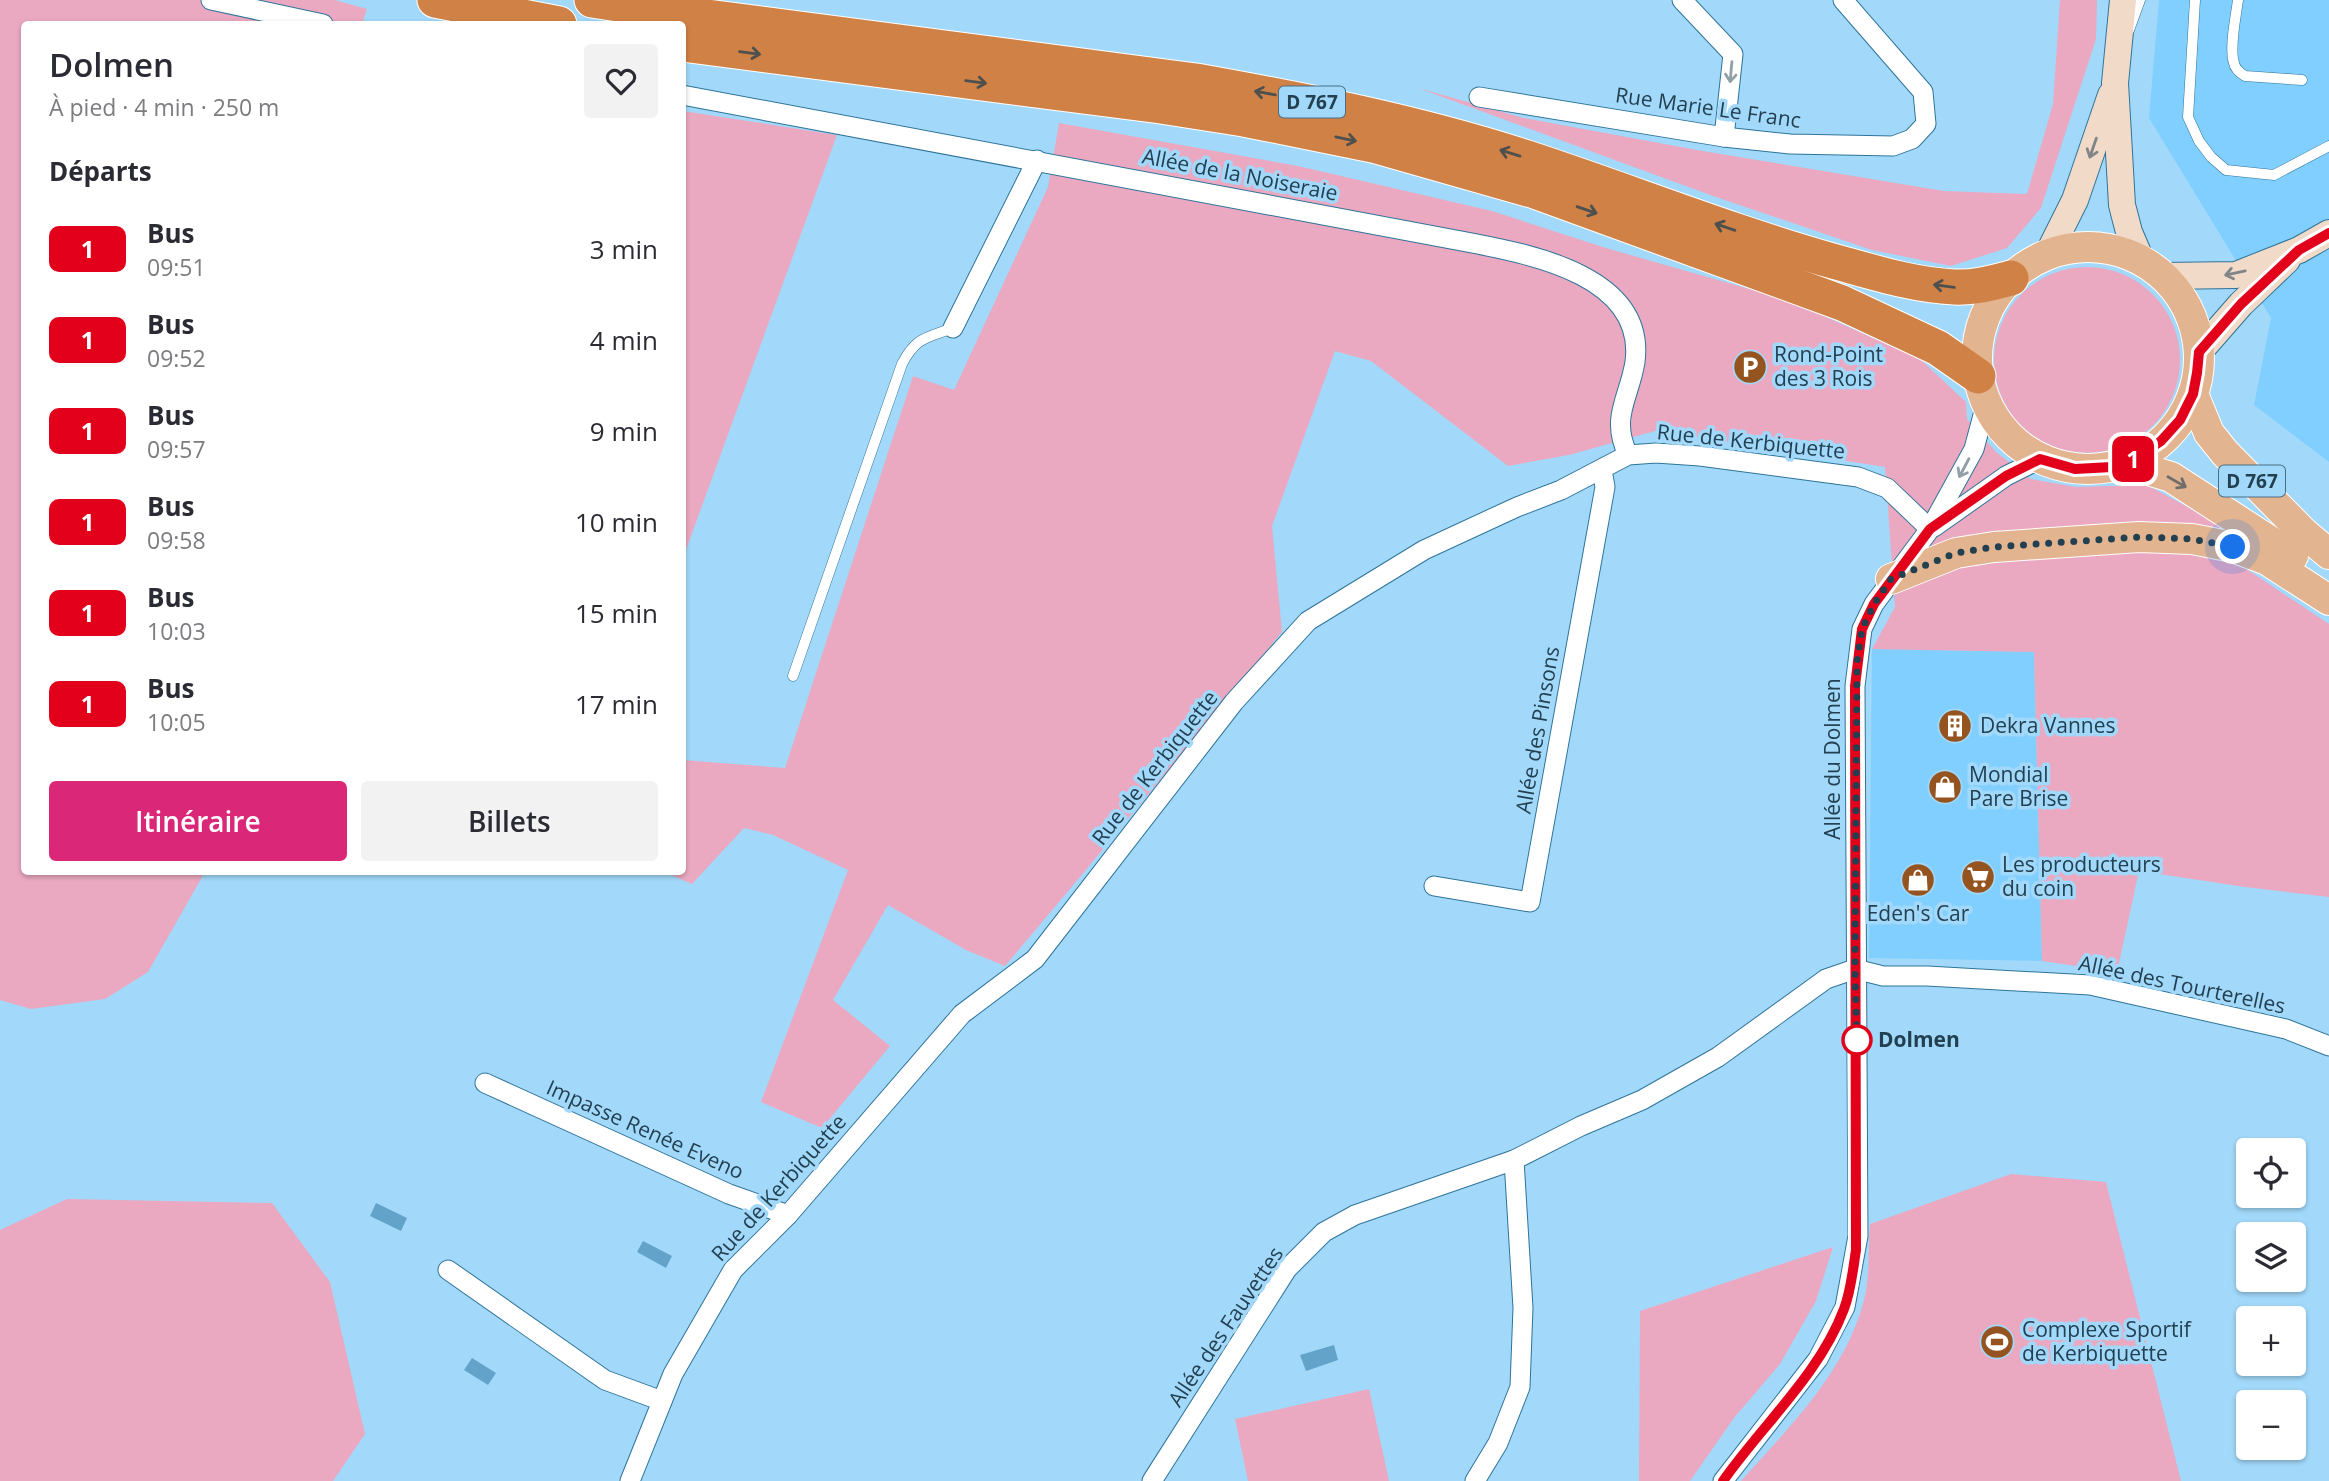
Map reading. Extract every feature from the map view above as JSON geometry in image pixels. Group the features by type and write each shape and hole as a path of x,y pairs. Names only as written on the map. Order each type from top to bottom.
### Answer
{"highway":[{"path":"435,0 544,21"},
{"name":"D 767","path":"592,0 1196,81 1280,96 1444,133 1782,246 1902,279 1954,287 1984,285 2011,278"},
{"name":"D 767","path":"686,45 1161,106 1244,119 1373,145 1535,191 1842,303 1938,348 1982,390"}],"main road":[{"path":"2123,0 2116,71 2122,205 2129,232 2152,268 2181,298 2193,324 2199,352 2193,394 2180,420 2161,441 2138,457 2112,467 2075,469 2040,459 2009,436 1996,421 1982,390 1977,352 1980,332 1997,294 2029,264 2048,254 2080,247 2111,249 2152,268 2236,275 2299,250 2329,233"},
{"path":"2048,254 2075,200 2116,71"},
{"path":"2199,352 2241,304 2299,250"},
{"name":"D 767","path":"2193,394 2209,433 2225,453 2304,533 2329,554"},
{"name":"D 767","path":"2112,467 2145,469 2171,477 2329,579"},
{"path":"1891,579 1956,553 1994,547 2139,537 2192,539 2233,547 2267,560 2329,600"}],"street":[{"path":"211,0 309,21"},
{"path":"1682,0 1733,54 1724,137"},
{"name":"Rue Marie Le Franc","path":"1479,97 1724,137 1790,144 1893,146 1912,139 1926,124 1923,93 1843,0"},
{"name":"Allée de la Noiseraie","path":"686,96 1531,254 1566,268 1608,292 1632,322 1635,361 1619,422 1622,443 1628,455"},
{"path":"953,328 1037,160"},
{"name":"Allée du Dolmen","path":"1723,1481 1742,1453 1813,1367 1845,1307 1858,1236 1855,970 1857,662 1862,629 1874,604 1930,529 1974,449 1982,390"},
{"name":"Rue de Kerbiquette","path":"630,1481 673,1374 733,1270 788,1215 962,1014 1035,959 1234,702 1308,621 1424,550 1561,490 1628,455 1656,453 1700,456 1858,477 1887,488 1930,529"},
{"name":"Allée du Dolmen","path":"1930,529 2006,476 2040,459"},
{"name":"Allée des Pinsons","path":"1434,886 1530,902 1605,487 1601,470"},
{"name":"Allée des Tourterelles","path":"1855,970 1883,976 2090,985 2286,1029 2329,1046"},
{"name":"Allée des Fauvettes","path":"1152,1481 1287,1269 1324,1232 1355,1216 1514,1160 1581,1126 1642,1100 1718,1057 1826,979 1855,970"},
{"name":"Impasse Renée Eveno","path":"485,1083 729,1194 788,1215"},
{"path":"1475,1481 1498,1443 1520,1387 1522,1308 1514,1160"},
{"path":"448,1270 606,1380 662,1401"}],"lane":[{"path":"2116,71 2140,0"},
{"path":"2194,0 2188,117 2199,141 2211,158 2226,170 2274,175 2329,146"},
{"path":"2238,0 2233,53 2234,64 2239,72 2245,76 2302,80"},
{"path":"793,676 902,364 911,347 920,340 953,328"}],"shaded area":[{"path":"0,0 335,0 367,9 363,21 21,21 21,875 203,875 148,972 105,999 31,1009 0,1000"},
{"path":"2060,0 2097,0 2096,39 2041,208 2007,248 1951,266 1872,250 1713,196 1418,88 1524,118 1697,150 1944,191 2027,194 2053,104"},
{"path":"2159,0 2329,0 2329,462 2254,405 2271,318 2149,118"},
{"path":"686,112 837,135 686,550"},
{"path":"1059,123 1298,166 1492,211 1606,248 1788,300 1920,359 1966,402 1967,419 1996,452 2031,479 2076,487 2147,485 2210,519 2240,543 2248,570 2329,624 2329,897 2139,871 2117,972 2042,961 2034,652 1872,649 1895,607 1885,467 1655,431 1569,455 1508,466 1371,361 1335,351 1272,526 1282,632 1005,966 966,950 888,905 833,1000 890,1046 822,1128 761,1102 848,870 773,835 744,828 692,884 671,875 686,875 686,760 785,768 913,376 954,390 1048,187"},
{"path":"2087,267 2123,274 2153,294 2173,324 2180,360 2173,396 2153,426 2123,446 2087,453 2051,446 2021,426 2001,396 1994,360 2001,324 2021,294 2051,274"},
{"path":"1872,649 2034,652 2042,961 1869,958"},
{"name":"Complexe Sportif de Kerbiquette","path":"2011,1174 2106,1182 2181,1481 1741,1481 1814,1397 1844,1351 1866,1291 1870,1224"},
{"path":"67,1199 272,1203 330,1282 365,1434 333,1481 0,1481 0,1230"},
{"path":"376,1203 407,1218 401,1231 370,1216"},
{"path":"643,1241 672,1256 666,1268 637,1252"},
{"path":"1833,1247 1816,1301 1780,1364 1734,1418 1690,1481 1639,1481 1640,1311"},
{"path":"1334,1345 1338,1360 1306,1371 1300,1355"},
{"path":"472,1358 496,1373 488,1385 464,1370"},
{"path":"1369,1389 1389,1481 1248,1481 1235,1419"}],"bus line":[{"name":"1","path":"1723,1481 1742,1453 1818,1359 1845,1307 1856,1250 1855,686 1862,629 1874,604 1930,529 2006,476 2040,459 2075,469 2112,467 2138,457 2161,441 2180,420 2193,394 2199,352 2241,304 2299,250 2329,233"}],"place":[{"name":"Rond-Point des 3 Rois","path":"1750,367"},
{"name":"Dekra Vannes","path":"1955,726"},
{"name":"Mondial Pare Brise","path":"1945,787"},
{"name":"Les producteurs du coin","path":"1978,877"},
{"name":"Eden's Car","path":"1918,880"},
{"name":"Dolmen","path":"1857,1040"},
{"name":"Complexe Sportif de Kerbiquette","path":"1997,1342"}],"route":[{"path":"1857,1040 1857,1045 1855,686 1862,629 1874,604 1891,579 1956,553 1994,547 2139,537 2192,539 2233,547"}]}
